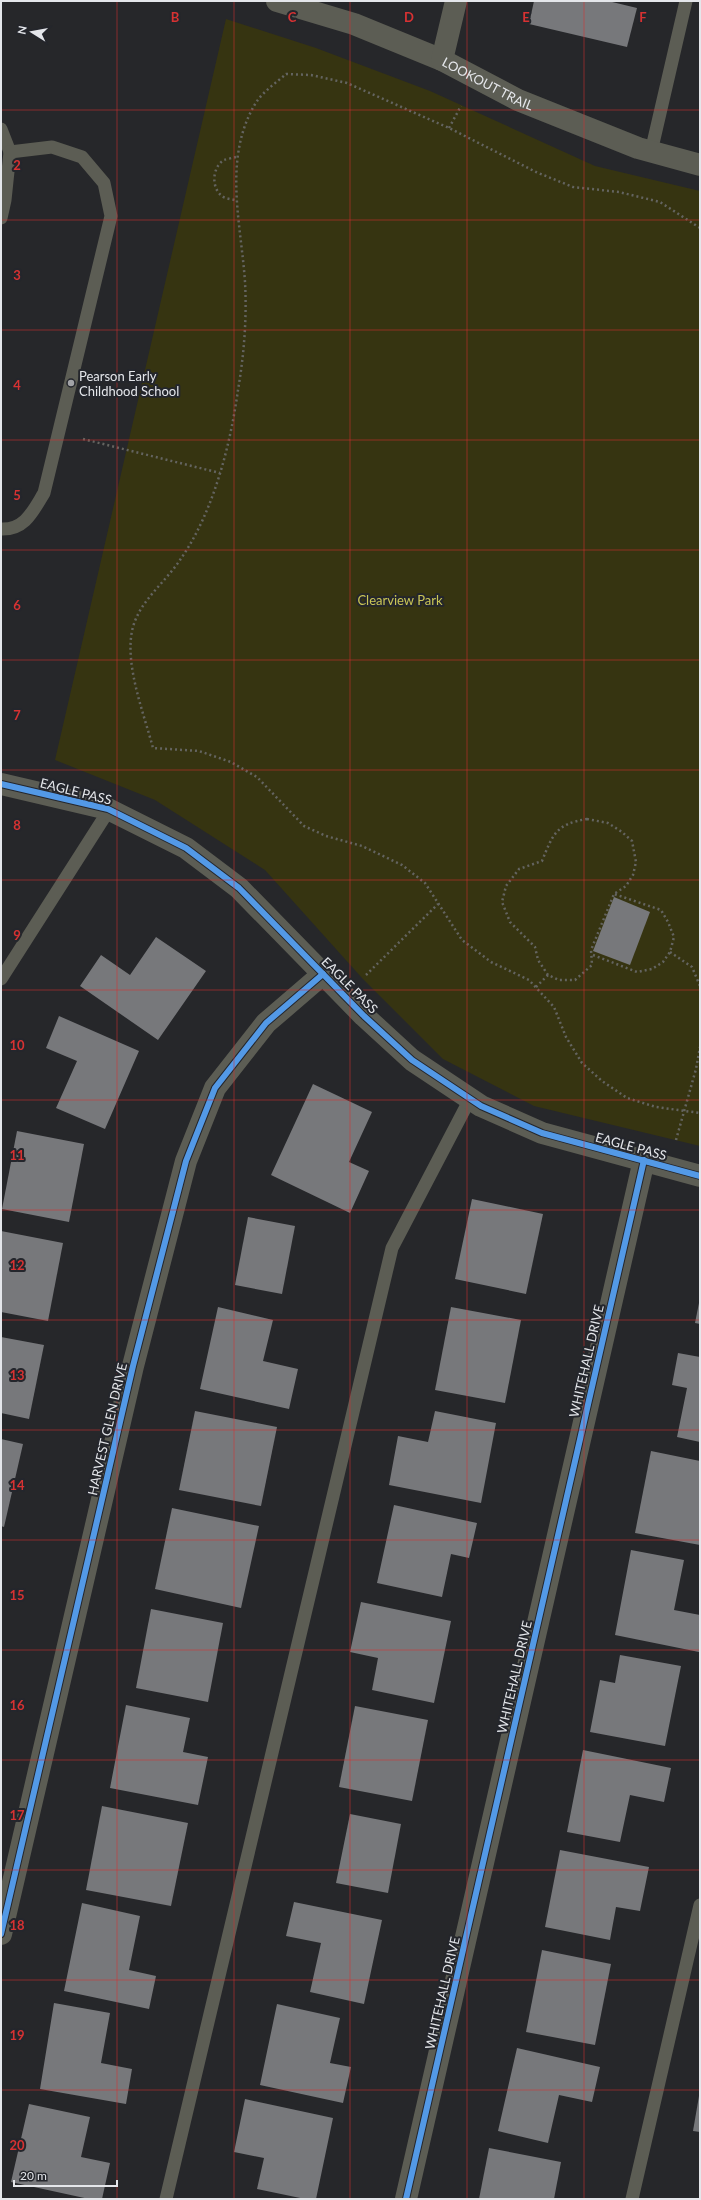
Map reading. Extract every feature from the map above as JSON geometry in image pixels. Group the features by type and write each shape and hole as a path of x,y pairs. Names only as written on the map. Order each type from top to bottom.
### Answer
{"street":[{"name":"LOOKOUT TRAIL","path":"277,1 354,24 442,60 518,100 651,152 700,165"},
{"path":"442,60 456,1"},
{"name":"EAGLE PASS","path":"1,784 109,810 186,848 239,888 364,1016 412,1060 481,1106 542,1133 700,1176"},
{"name":"HARVEST GLEN DRIVE","path":"1,1934 133,1366 186,1161 215,1088 266,1023 323,974"},
{"name":"WHITEHALL DRIVE","path":"406,2199 644,1160"}],"lane":[{"path":"651,152 686,1"},
{"path":"1,129 10,152 6,200 1,218"},
{"path":"1,529 13,529 29,517 44,493 111,216 104,183 82,157 52,147 10,152"},
{"path":"1,979 109,810"},
{"path":"166,2199 392,1248 470,1099"},
{"path":"632,2199 700,1905"}],"path":[{"path":"700,228 660,202 619,192 573,187 536,172 449,128 347,83 311,76 286,74 258,100 242,133 236,157 237,201 245,283 245,335 238,391 220,473 207,514 180,560 145,602 132,631 131,666 153,748 199,751 231,762 257,777 304,826 326,836 362,846 402,866 425,883 462,940 491,962 529,980 536,987 554,1007 566,1037 582,1063 602,1081 627,1098 656,1107 683,1112 700,1113"},
{"path":"449,128 461,106"},
{"path":"236,157 223,161 216,168 214,179 216,188 222,196 237,201"},
{"path":"103,444 220,473"},
{"path":"588,819 608,823 632,841 636,862 633,875 626,886 614,894 591,950 593,955 592,965 576,980 559,980 548,975 538,960 535,947 510,922 502,902 506,886 519,869 542,861 553,834 571,822 588,819"},
{"path":"593,955 637,972 652,970 663,962 670,952 674,937 661,910 614,894"},
{"path":"363,978 438,904"},
{"path":"670,952 692,967 700,986"},
{"path":"536,987 548,975"},
{"path":"675,1144 696,1069 700,1047"}],"green space":[{"name":"Clearview Park","path":"226,19 316,48 430,91 595,166 700,191 700,1146 534,1106 443,1059 362,978 265,870 155,800 55,760"}],"building":[{"path":"534,1 608,1 637,8 627,47 529,24"},
{"path":"614,897 650,912 630,965 593,951"},
{"path":"156,937 206,971 158,1040 80,986 101,955 130,975"},
{"path":"59,1016 139,1051 105,1129 56,1108 77,1061 46,1048"},
{"path":"313,1084 372,1112 349,1162 369,1171 350,1213 271,1175"},
{"path":"17,1131 84,1144 69,1222 2,1209"},
{"path":"472,1199 543,1214 526,1294 455,1279"},
{"path":"248,1217 295,1226 282,1294 235,1285"},
{"path":"1,1231 63,1243 48,1321 1,1312"},
{"path":"700,1303 700,1324 695,1323"},
{"path":"218,1307 273,1320 263,1361 298,1369 289,1409 200,1389"},
{"path":"451,1307 521,1320 505,1403 435,1390"},
{"path":"1,1337 44,1345 29,1419 1,1413"},
{"path":"678,1353 700,1357 700,1442 677,1437 687,1388 672,1385"},
{"path":"195,1411 277,1427 261,1506 179,1490"},
{"path":"435,1411 496,1423 481,1503 389,1485 398,1436 428,1442"},
{"path":"1,1439 23,1444 4,1527 1,1526"},
{"path":"651,1451 700,1461 700,1545 635,1533"},
{"path":"394,1505 477,1523 469,1558 451,1554 442,1597 377,1583"},
{"path":"172,1508 259,1526 241,1608 155,1589"},
{"path":"631,1550 684,1560 674,1610 700,1615 699,1652 615,1635"},
{"path":"361,1602 451,1621 434,1703 372,1690 378,1658 350,1652"},
{"path":"151,1609 223,1623 208,1702 136,1688"},
{"path":"620,1655 681,1666 665,1746 590,1732 600,1680 615,1683"},
{"path":"126,1705 190,1718 183,1752 208,1757 198,1805 110,1788"},
{"path":"355,1706 428,1720 412,1801 339,1787"},
{"path":"583,1750 671,1768 664,1802 630,1795 620,1842 567,1832"},
{"path":"102,1806 188,1823 171,1906 86,1890"},
{"path":"350,1814 401,1824 388,1893 336,1883"},
{"path":"560,1850 649,1867 640,1911 616,1907 610,1940 545,1927"},
{"path":"294,1902 382,1920 364,2004 310,1992 321,1943 286,1936"},
{"path":"82,1903 140,1916 129,1970 156,1976 149,2009 64,1991"},
{"path":"542,1950 611,1964 595,2045 526,2032"},
{"path":"54,2003 110,2013 101,2063 132,2069 126,2104 40,2089"},
{"path":"277,2004 340,2018 330,2063 351,2067 343,2103 260,2085"},
{"path":"517,2048 600,2067 592,2102 559,2095 548,2143 498,2131"},
{"path":"700,2096 700,2132 693,2131"},
{"path":"245,2099 333,2118 316,2199 305,2199 257,2189 264,2158 234,2152"},
{"path":"29,2104 90,2117 81,2157 110,2163 102,2199 89,2199 11,2182"},
{"path":"489,2148 561,2162 554,2199 479,2199"}],"cycle path":[{"path":"1,784 108,809 186,848 239,888 364,1016 412,1060 481,1106 542,1133 700,1176"},
{"path":"1,1934 133,1366 186,1161 215,1088 266,1023 323,974"},
{"path":"406,2199 644,1160"}],"place":[{"name":"Pearson Early Childhood School","path":"71,383"}]}
